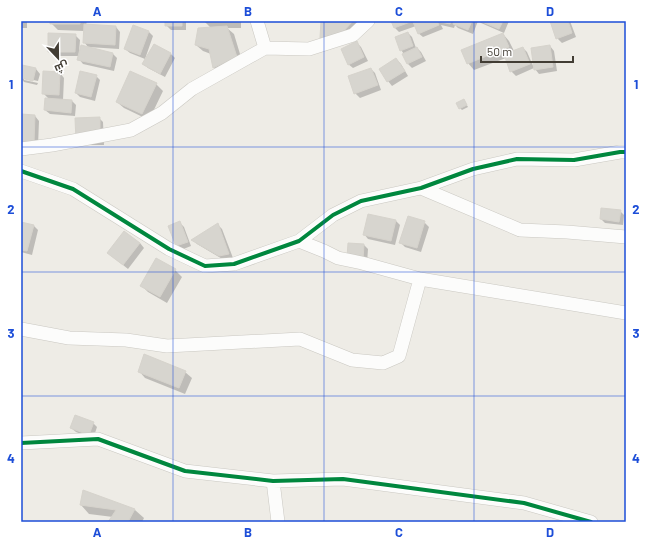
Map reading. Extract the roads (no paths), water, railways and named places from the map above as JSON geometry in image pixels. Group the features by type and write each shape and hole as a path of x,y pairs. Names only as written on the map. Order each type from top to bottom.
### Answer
{"street":[{"path":"257,21 265,48"},
{"path":"21,149 52,145 131,130 162,113 192,90 265,48 308,49 353,35 368,21"},
{"path":"21,171 73,189 170,249 205,266 234,264 299,241 333,215 361,201 421,188 473,169 517,159 574,160 626,152"},
{"path":"421,188 520,230 626,237"},
{"path":"299,241 338,258 420,279 626,313"},
{"path":"21,329 69,338 126,340 167,346 300,339 352,360 382,363 399,356 420,279"},
{"path":"21,443 98,439 184,471 273,481 351,480 524,503 591,522"},
{"path":"273,481 278,522"}]}
